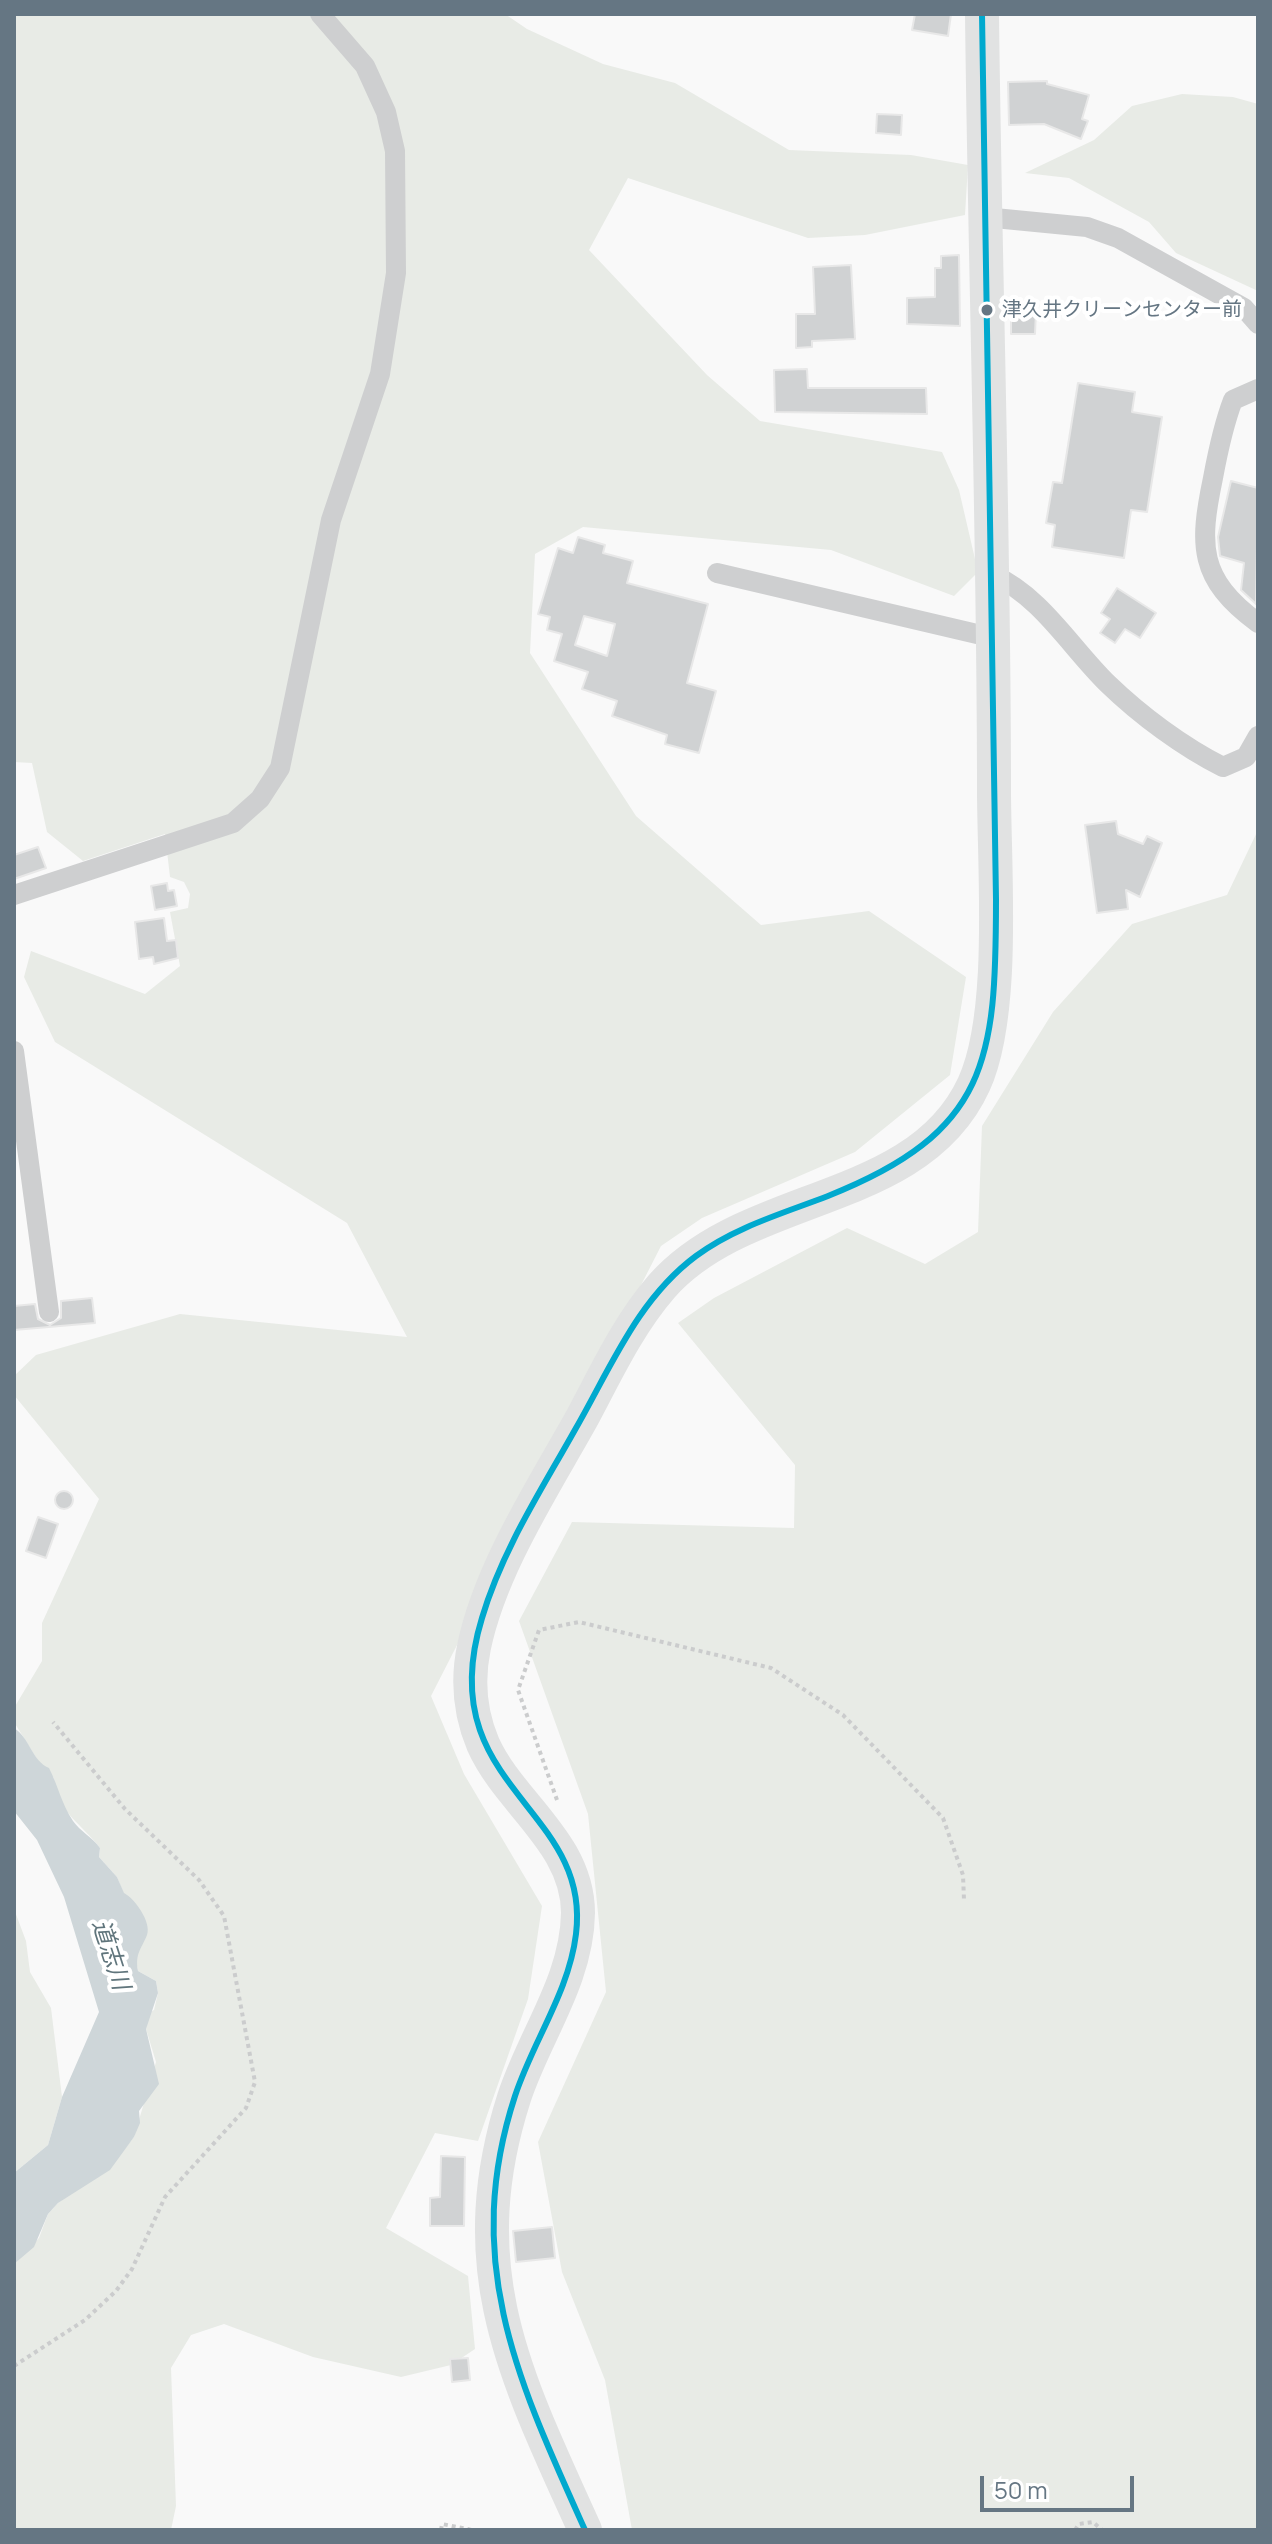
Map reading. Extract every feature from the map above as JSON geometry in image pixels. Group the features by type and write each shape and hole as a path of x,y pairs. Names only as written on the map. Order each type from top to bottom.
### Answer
{"highway":[{"path":"585,2530 526,2402 509,2355 493,2258 493,2212 502,2143 531,2051 570,1966 576,1937 575,1888 544,1826 486,1751 471,1701 469,1674 483,1615 511,1552 631,1328 659,1289 703,1248 766,1216 862,1182 902,1162 953,1117 973,1086 991,1018 994,943 994,638 982,14"}],"street":[{"path":"14,895 233,823 260,799 280,768 331,520 380,374 396,273 395,151 386,112 365,66 320,14"},
{"path":"984,217 1087,227 1118,238 1244,308 1258,324"},
{"path":"1258,389 1233,400 1202,529 1208,565 1219,585 1238,608 1258,623"},
{"path":"717,573 994,638"},
{"path":"993,575 1017,586 1110,686 1201,756 1223,767 1246,757 1258,736"},
{"path":"14,1051 49,1312"}],"path":[{"path":"544,1826 562,1813 518,1690 539,1630 579,1622 771,1668 843,1715 943,1818 963,1875 964,1900"},
{"path":"14,2366 85,2320 116,2291 132,2269 165,2197 246,2108 255,2082 224,1916 199,1880 125,1809 53,1722"},
{"path":"1075,2530 1079,2524 1093,2522 1102,2530"},
{"path":"441,2530 442,2524 472,2530"}],"shaded area":[{"path":"14,14 505,14 527,29 603,64 675,83 789,150 911,155 968,165 965,215 865,235 808,238 628,178 589,250 707,375 760,421 942,452 959,490 978,572 954,596 831,550 583,527 535,554 530,653 636,816 761,925 869,911 966,977 950,1075 855,1152 702,1218 661,1246 431,1696 464,1774 542,1906 528,1999 478,2141 435,2133 386,2228 468,2276 475,2349 451,2365 401,2377 313,2357 224,2324 191,2335 171,2368 176,2506 171,2530 14,2530 14,2264 39,2238 48,2214 58,2203 122,2152 134,2137 156,2062 146,2029 148,2013 154,2010 158,1993 156,1981 138,1971 135,1956 142,1940 117,1877 99,1857 100,1848 64,1808 55,1789 54,1778 40,1764 14,1722 14,1708 42,1661 42,1623 99,1499 14,1395 14,1376 36,1355 180,1314 407,1337 347,1223 55,1042 24,977 31,951 145,994 180,966 170,912 188,908 190,894 184,882 170,877 165,834 83,861 47,832 32,763 14,762"},
{"path":"1182,94 1233,97 1258,104 1258,291 1176,253 1149,222 1069,178 1025,173 1094,140 1132,106"},
{"path":"1258,830 1258,2530 632,2530 605,2380 562,2272 538,2142 606,1992 588,1814 519,1621 572,1522 794,1528 795,1465 678,1323 714,1298 847,1228 925,1264 978,1232 982,1126 1053,1012 1132,924 1227,895"},
{"path":"14,1909 26,1941 30,1972 51,2008 62,2097 48,2145 14,2173"}],"water":[{"name":"道志川","path":"14,1728 43,1765 49,1768 73,1821 100,1848 99,1857 145,1917 148,1930 137,1965 138,1971 156,1981 158,1993 146,2029 159,2084 139,2111 140,2123 134,2137 110,2170 58,2203 48,2214 34,2247 14,2264 14,2173 48,2145 62,2097 99,2012 64,1897 37,1840 14,1811"}],"building":[{"path":"915,14 951,14 948,36 912,30"},
{"path":"1047,81 1047,84 1089,95 1082,119 1088,121 1081,139 1044,124 1009,125 1008,82"},
{"path":"877,114 902,115 901,135 876,133"},
{"path":"959,255 960,326 907,324 907,298 935,297 935,268 941,268 941,256"},
{"path":"851,265 855,339 812,341 812,347 796,348 796,314 815,314 813,267"},
{"path":"1011,311 1036,311 1035,334 1011,334"},
{"path":"807,369 808,388 926,388 927,414 775,412 774,370"},
{"path":"1078,383 1135,392 1132,412 1162,417 1147,512 1131,510 1124,558 1052,547 1055,525 1046,523 1053,482 1062,483"},
{"path":"1231,481 1258,488 1256,604 1241,590 1244,563 1220,556 1218,537"},
{"path":"578,537 605,545 603,553 633,561 627,583 708,604 687,683 716,691 699,753 665,744 667,735 612,716 617,701 582,689 588,672 554,661 562,634 547,630 550,617 538,614 558,548 573,553","holes":["584,616 615,624 607,656 575,645"]},
{"path":"1117,588 1156,613 1140,638 1125,629 1115,643 1100,633 1110,619 1101,613"},
{"path":"1116,821 1118,834 1143,844 1147,836 1162,843 1140,897 1126,890 1128,909 1097,913 1085,825"},
{"path":"38,847 46,868 14,879 14,855"},
{"path":"167,883 168,891 174,890 177,906 155,910 151,886"},
{"path":"164,918 167,941 176,940 178,958 154,964 153,957 139,959 135,922"},
{"path":"92,1298 95,1323 14,1330 14,1306 35,1304 38,1319 50,1325 61,1318 61,1301"},
{"path":"64,1491 71,1493 71,1507 64,1509 57,1507 55,1500 57,1493"},
{"path":"38,1517 58,1524 46,1558 26,1551"},
{"path":"441,2156 465,2157 464,2226 430,2226 430,2198 440,2197"},
{"path":"552,2227 555,2258 516,2262 513,2231"},
{"path":"468,2358 470,2380 452,2382 450,2359"}],"transit line":[{"path":"585,2530 519,2371 505,2319 496,2267 494,2212 500,2156 515,2096 572,1955 576,1934 574,1891 561,1854 493,1759 477,1721 472,1675 482,1618 500,1568 627,1335 658,1292 696,1256 727,1237 881,1171 922,1145 952,1116 972,1084 985,1047 992,1004 996,899 982,14"}],"place":[{"name":"津久井クリーンセンター前","path":"987,310"}]}
